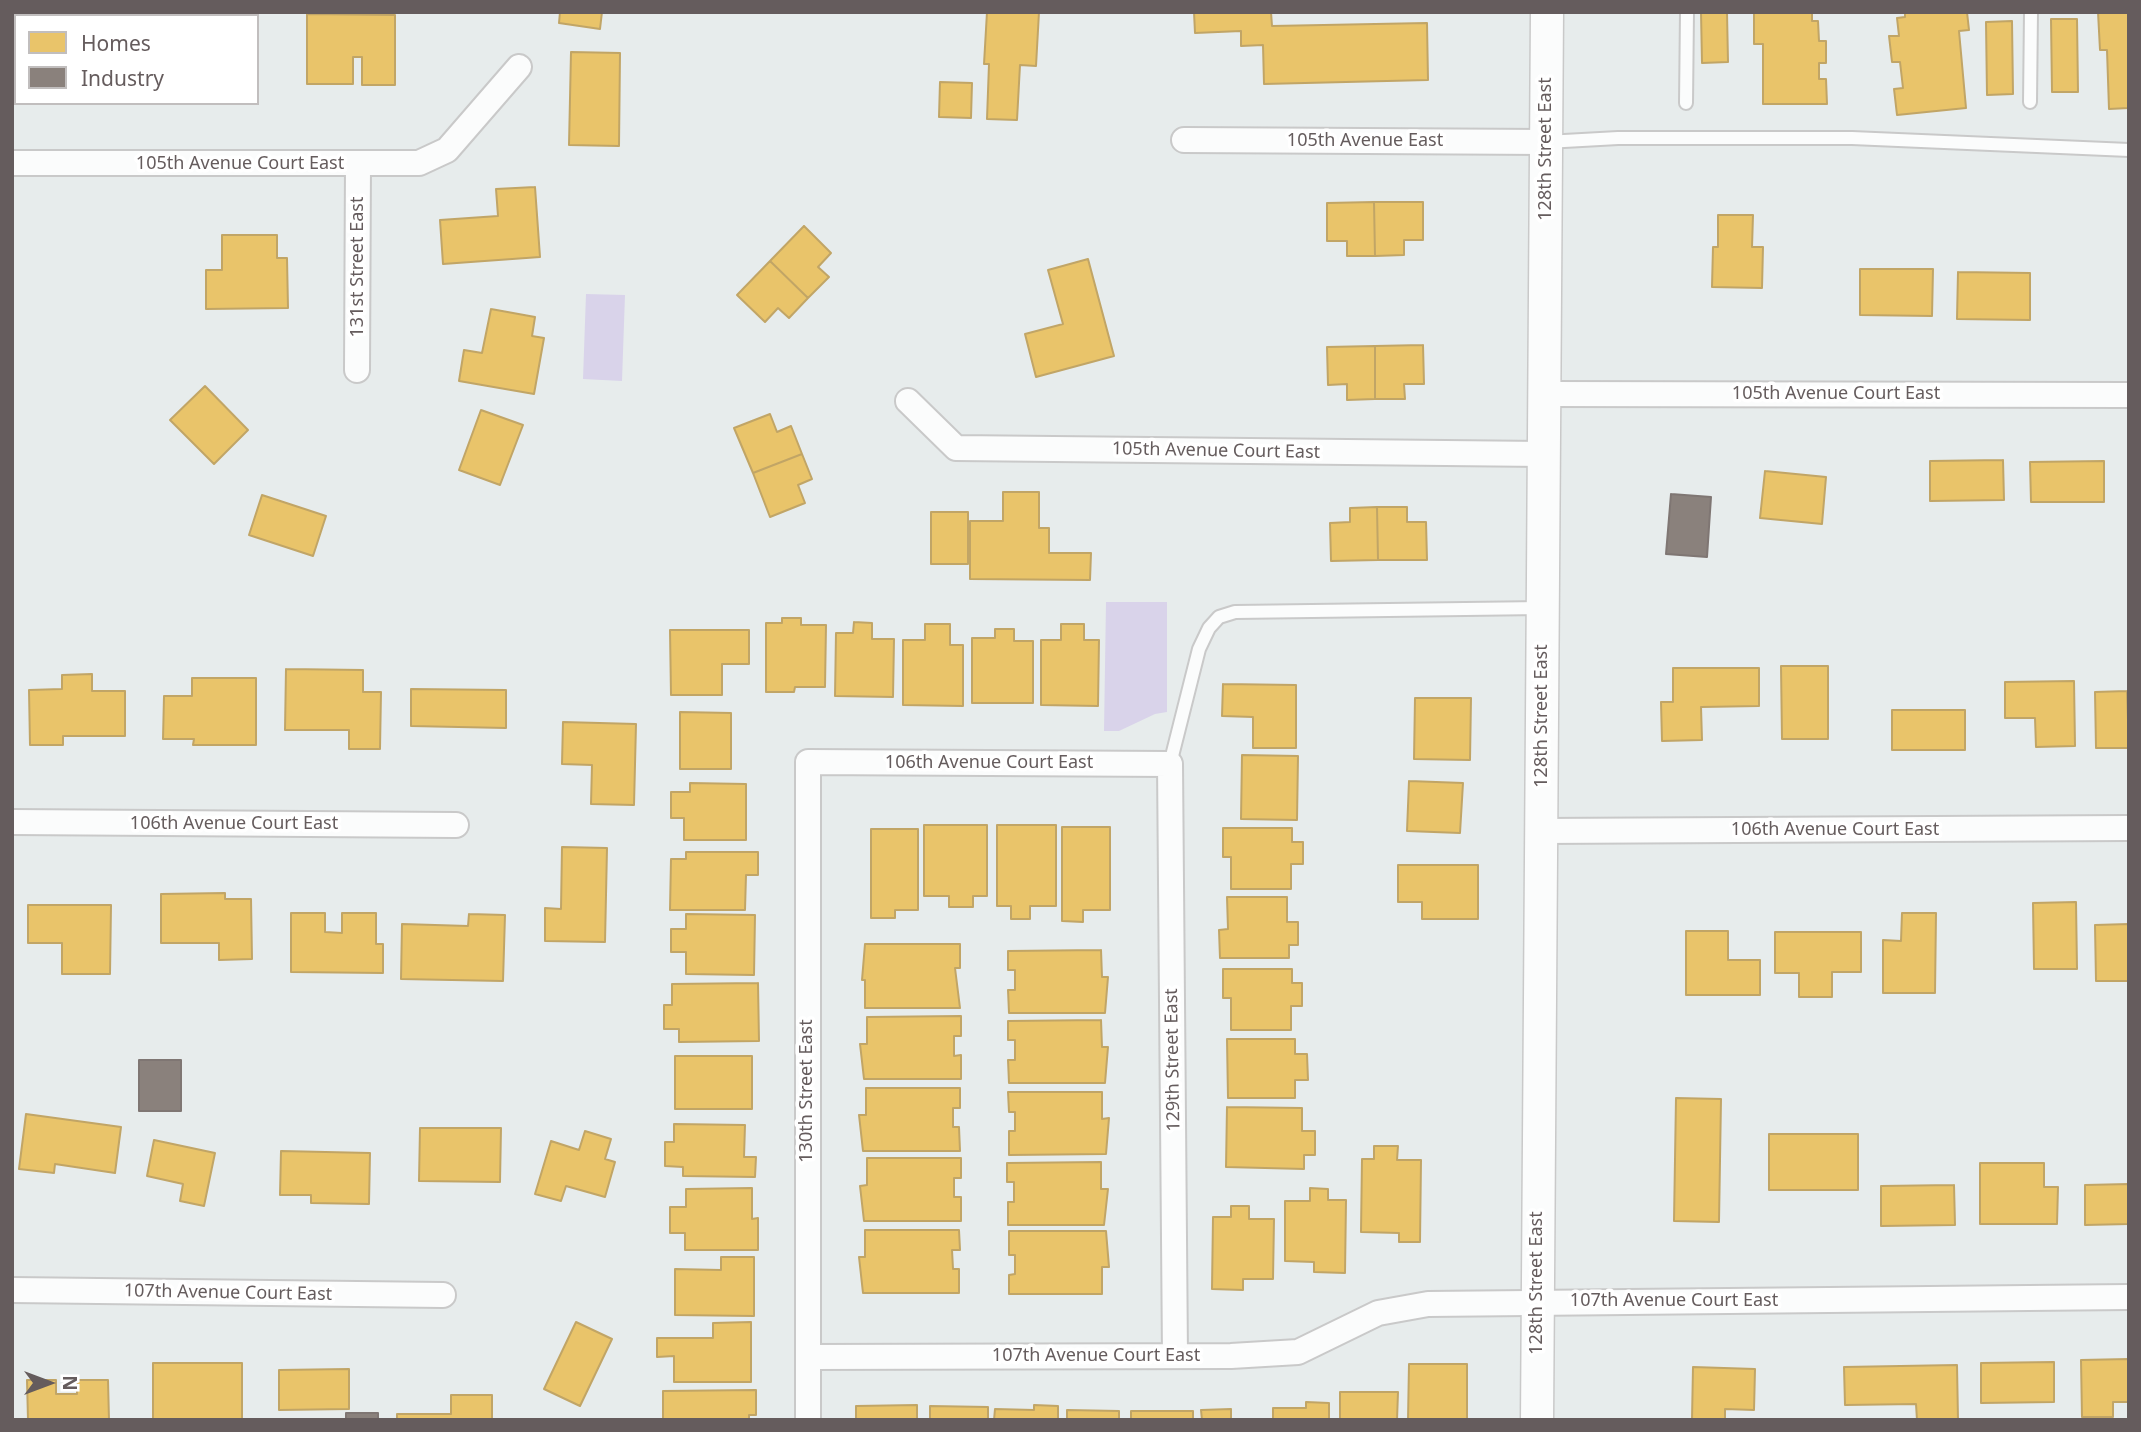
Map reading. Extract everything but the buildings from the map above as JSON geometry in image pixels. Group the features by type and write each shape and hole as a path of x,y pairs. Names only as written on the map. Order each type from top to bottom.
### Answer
{"street":[{"name":"128th Street East","path":"1537,1420 1547,12"},
{"name":"105th Avenue Court East","path":"12,163 419,163 437,157 460,137 519,67"},
{"name":"105th Avenue East","path":"1184,140 1546,142"},
{"name":"131st Street East","path":"357,370 358,164"},
{"name":"105th Avenue Court East","path":"1544,394 2129,395"},
{"name":"105th Avenue Court East","path":"908,401 956,448 1544,454"},
{"name":"106th Avenue Court East","path":"808,762 1170,764"},
{"name":"130th Street East","path":"808,762 808,1420"},
{"name":"129th Street East","path":"1170,764 1175,1356"},
{"name":"106th Avenue Court East","path":"12,822 456,825"},
{"name":"106th Avenue Court East","path":"1541,831 2129,828"},
{"name":"107th Avenue Court East","path":"12,1290 443,1295"},
{"name":"107th Avenue Court East","path":"808,1357 1175,1356 1298,1352 1378,1312 1429,1304 2129,1297"}],"lane":[{"path":"1686,103 1688,12"},
{"path":"2030,102 2031,12"},
{"path":"1546,142 1618,138 1852,138 2129,150"},
{"path":"1170,764 1199,649 1209,628 1219,617 1235,612 1542,608"}],"shaded area":[{"path":"586,294 625,295 622,381 583,379"},
{"path":"1106,602 1167,602 1167,712 1155,714 1119,731 1104,731"}]}
